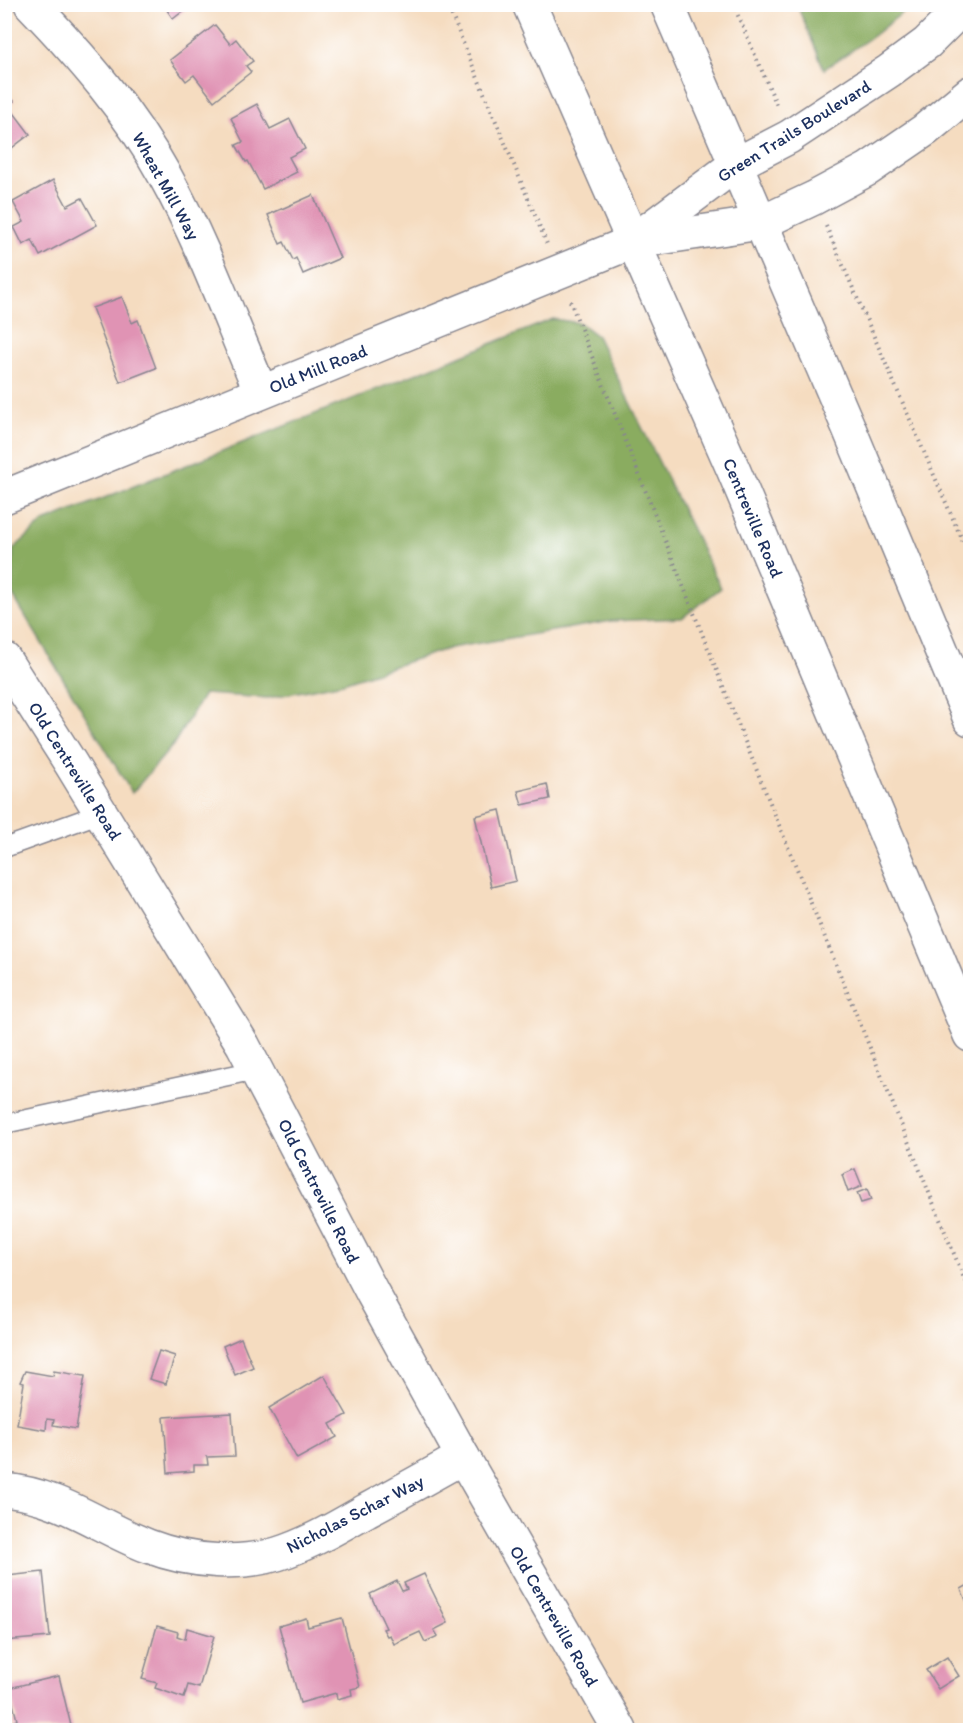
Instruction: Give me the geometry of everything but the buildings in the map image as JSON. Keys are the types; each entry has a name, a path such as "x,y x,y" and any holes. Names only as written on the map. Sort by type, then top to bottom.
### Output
{"main road":[{"name":"Wheat Mill Way","path":"31,4 76,50 132,124 164,175 191,227 261,392"},
{"name":"Centreville Road","path":"528,4 733,469 970,1035"},
{"path":"667,4 970,719"},
{"name":"Green Trails Boulevard","path":"632,242 735,165 820,119 889,71 927,43 966,4"},
{"path":"632,242 761,222 814,198 868,168 925,130 970,93"},
{"name":"Old Mill Road","path":"4,497 632,242"},
{"name":"Old Centreville Road","path":"4,659 101,813 256,1070 373,1294 463,1457 620,1731"},
{"name":"Nicholas Schar Way","path":"4,1490 42,1496 68,1506 120,1535 160,1551 197,1559 239,1560 286,1551 318,1537 463,1457"}],"lane":[{"path":"4,848 101,813"},
{"path":"4,1124 256,1070"}],"path":[{"path":"447,4 558,271 753,761 970,1293"},
{"path":"733,4 775,101"},
{"path":"828,231 970,558"}],"green space":[{"path":"797,5 912,5 873,36 824,69"},
{"path":"553,319 580,323 597,336 721,588 682,618 612,621 450,648 343,683 268,698 204,694 173,745 132,793 12,594 13,549 44,522"}]}
